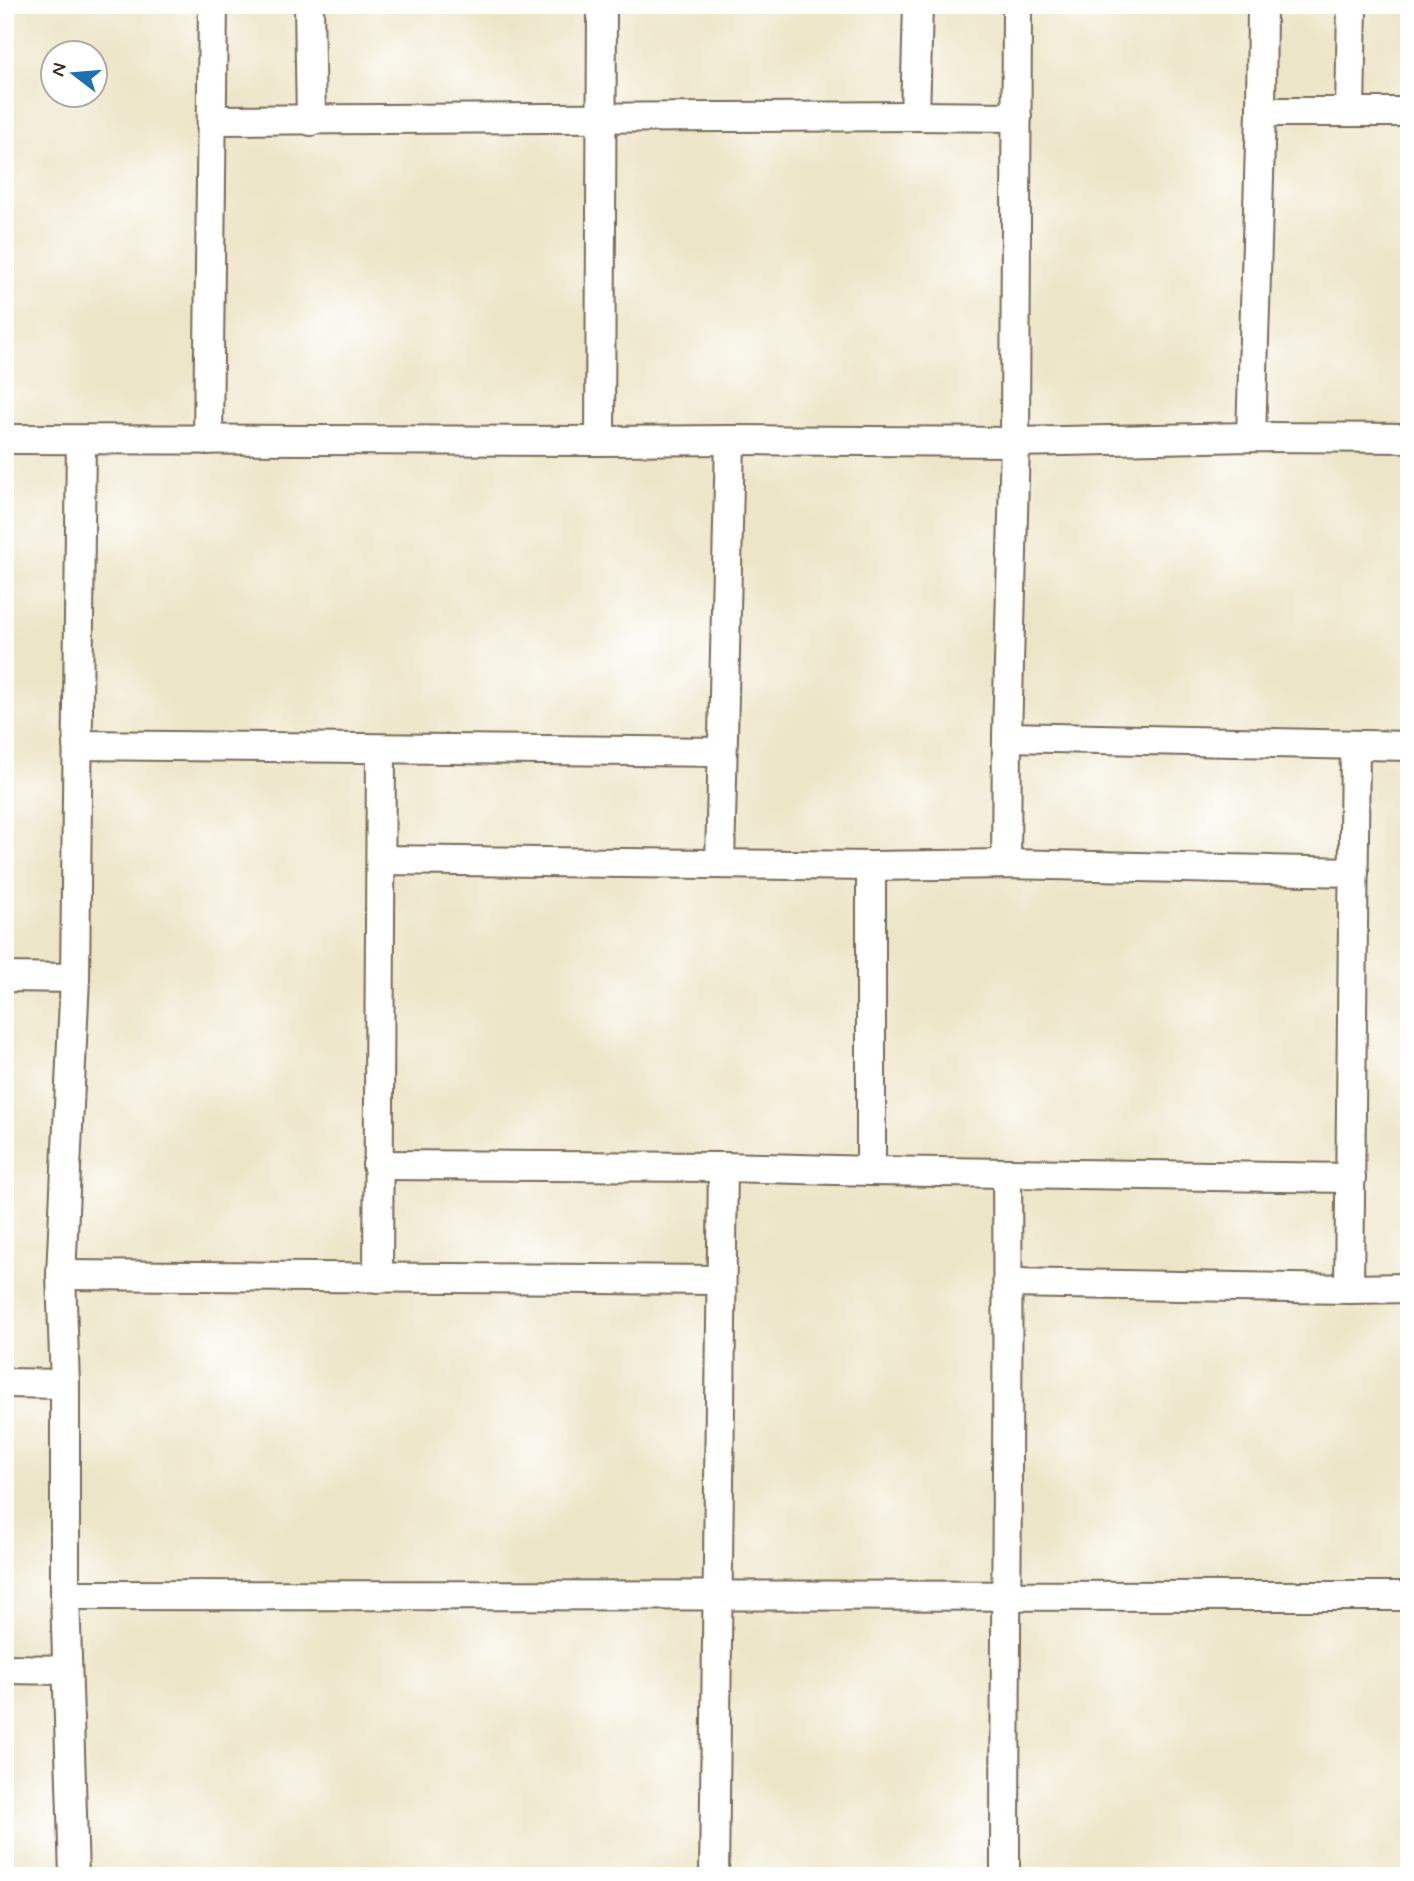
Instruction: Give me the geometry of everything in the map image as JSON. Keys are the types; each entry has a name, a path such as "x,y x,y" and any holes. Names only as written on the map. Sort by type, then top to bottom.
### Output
{"street":[{"path":"208,439 213,5"},
{"path":"309,5 311,121"},
{"path":"600,441 602,5"},
{"path":"915,117 918,5"},
{"path":"1006,864 1015,442 1017,5"},
{"path":"1251,437 1262,5"},
{"path":"1350,112 1352,5"},
{"path":"1261,112 1409,112"},
{"path":"212,120 1017,117"},
{"path":"5,439 1015,442 1251,437 1409,439"},
{"path":"74,1876 66,1670 65,1384 61,1275 75,978 81,440"},
{"path":"720,864 730,440"},
{"path":"1007,737 1409,746"},
{"path":"77,745 722,752"},
{"path":"1349,1289 1356,745"},
{"path":"378,1278 381,748"},
{"path":"381,860 871,866 1006,864 1354,872"},
{"path":"870,1171 871,866"},
{"path":"5,977 75,978"},
{"path":"377,1165 723,1167 1351,1178"},
{"path":"714,1876 723,1167"},
{"path":"1005,1876 1007,1173"},
{"path":"61,1275 721,1280"},
{"path":"1008,1283 1409,1288"},
{"path":"5,1383 65,1384"},
{"path":"65,1595 1409,1596"},
{"path":"5,1670 66,1670"}]}
